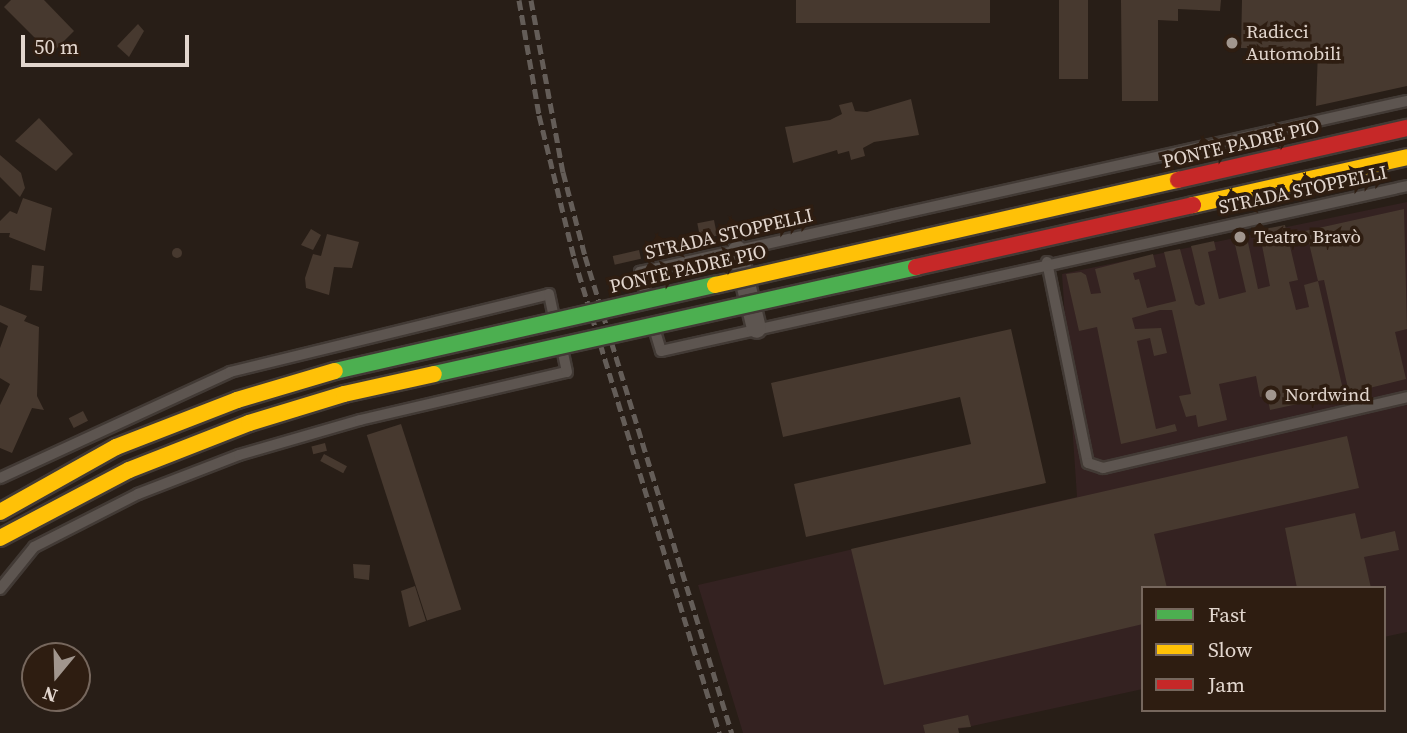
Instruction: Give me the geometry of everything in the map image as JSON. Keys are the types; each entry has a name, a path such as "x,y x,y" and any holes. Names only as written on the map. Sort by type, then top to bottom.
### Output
{"main road":[{"name":"PONTE PADRE PIO","path":"0,512 116,447 237,401 334,371 1407,128"},
{"path":"0,538 129,470 249,423 344,394 1407,157"}],"street":[{"path":"737,250 756,328"}],"lane":[{"name":"STRADA STOPPELLI","path":"1407,102 640,272 661,351 1047,262 1407,186"},
{"path":"1047,262 1088,463 1103,468 1407,397"},
{"path":"0,478 230,372 549,294 568,372 360,421 240,455 138,494 34,547 0,589"}],"shaded area":[{"path":"1407,202 1407,632 1386,637 1386,586 1141,586 1141,689 940,733 743,733 698,585 1077,497 1062,274"}],"building":[{"path":"11,0 44,0 74,31 51,54 4,7"},
{"path":"796,0 990,0 990,23 796,23"},
{"path":"1059,0 1088,0 1088,79 1059,79"},
{"path":"1121,0 1221,0 1220,11 1178,9 1178,21 1158,20 1158,101 1122,101"},
{"path":"1242,0 1407,0 1407,86 1316,106 1318,50 1241,48"},
{"path":"138,24 144,31 129,57 117,46"},
{"path":"911,99 919,135 874,142 863,148 865,156 851,160 849,151 838,154 837,150 793,163 785,127 830,120 842,114 839,105 852,102 855,111 867,112"},
{"path":"39,118 73,154 56,171 15,141"},
{"path":"0,155 21,173 25,188 20,197 0,177"},
{"path":"23,198 52,208 45,251 9,237 10,233 0,233 0,221 10,211 17,214"},
{"path":"1404,209 1407,329 1395,332 1406,379 1349,393 1324,280 1318,281 1344,394 1270,410 1267,395 1260,397 1256,376 1219,384 1227,420 1198,427 1196,415 1186,417 1179,396 1191,394 1172,310 1160,310 1132,318 1135,329 1161,328 1167,353 1154,356 1150,338 1137,341 1156,429 1175,424 1177,431 1121,444 1097,327 1079,331 1066,274 1081,272 1086,275 1091,294 1101,293 1095,269 1153,254 1156,267 1133,273 1135,280 1139,279 1147,308 1176,301 1164,252 1180,249 1195,304 1199,306 1205,304 1191,246 1214,241 1216,250 1208,252 1219,299 1246,292 1233,236 1246,233 1258,289 1270,286 1259,230 1285,225 1287,235","holes":["1308,239 1318,281 1304,285 1309,307 1296,310 1289,282 1298,280 1289,242"]},
{"path":"714,220 717,236 700,239 697,223"},
{"path":"311,229 321,235 313,250 301,245"},
{"path":"327,234 359,242 352,268 334,267 329,295 306,288 305,278 313,254 321,256"},
{"path":"177,248 181,249 181,257 177,258 173,257 172,253 173,249"},
{"path":"639,250 641,259 615,265 613,256"},
{"path":"32,265 44,266 42,291 30,290"},
{"path":"0,305 27,316 24,321 39,327 37,396 44,410 32,408 12,453 0,448 0,405 10,384 0,378 0,348 8,326 0,322"},
{"path":"1011,329 1046,483 806,537 794,484 971,444 960,397 783,437 771,383"},
{"path":"83,411 88,421 74,428 69,418"},
{"path":"401,424 461,609 427,621 367,435"},
{"path":"1347,436 1359,488 1154,534 1167,586 1141,586 1141,624 884,685 851,549"},
{"path":"325,443 327,451 313,454 311,446"},
{"path":"324,454 347,466 343,473 320,461"},
{"path":"1355,513 1361,539 1395,531 1399,550 1364,557 1371,586 1297,586 1285,528"},
{"path":"353,564 370,565 369,580 354,578"},
{"path":"415,586 426,621 409,627 401,591"},
{"path":"968,715 971,727 958,728 959,733 925,733 923,725"}],"railway":[{"path":"519,0 539,115 574,258 719,733"},
{"path":"531,0 563,172 585,256 732,733"}],"traffic: fast":[{"path":"434,374 916,267"},
{"path":"335,371 715,285"}],"traffic: slow":[{"path":"1193,205 1407,157"},
{"path":"715,285 1178,180"},
{"path":"0,512 116,447 237,400 335,371"},
{"path":"0,538 129,470 249,423 344,394 434,374"}],"traffic: jam":[{"path":"1178,180 1407,128"},
{"path":"916,267 1193,205"}],"place":[{"name":"Radicci Automobili","path":"1232,43"},
{"name":"Teatro Bravò","path":"1240,237"},
{"name":"Nordwind","path":"1271,395"}]}
